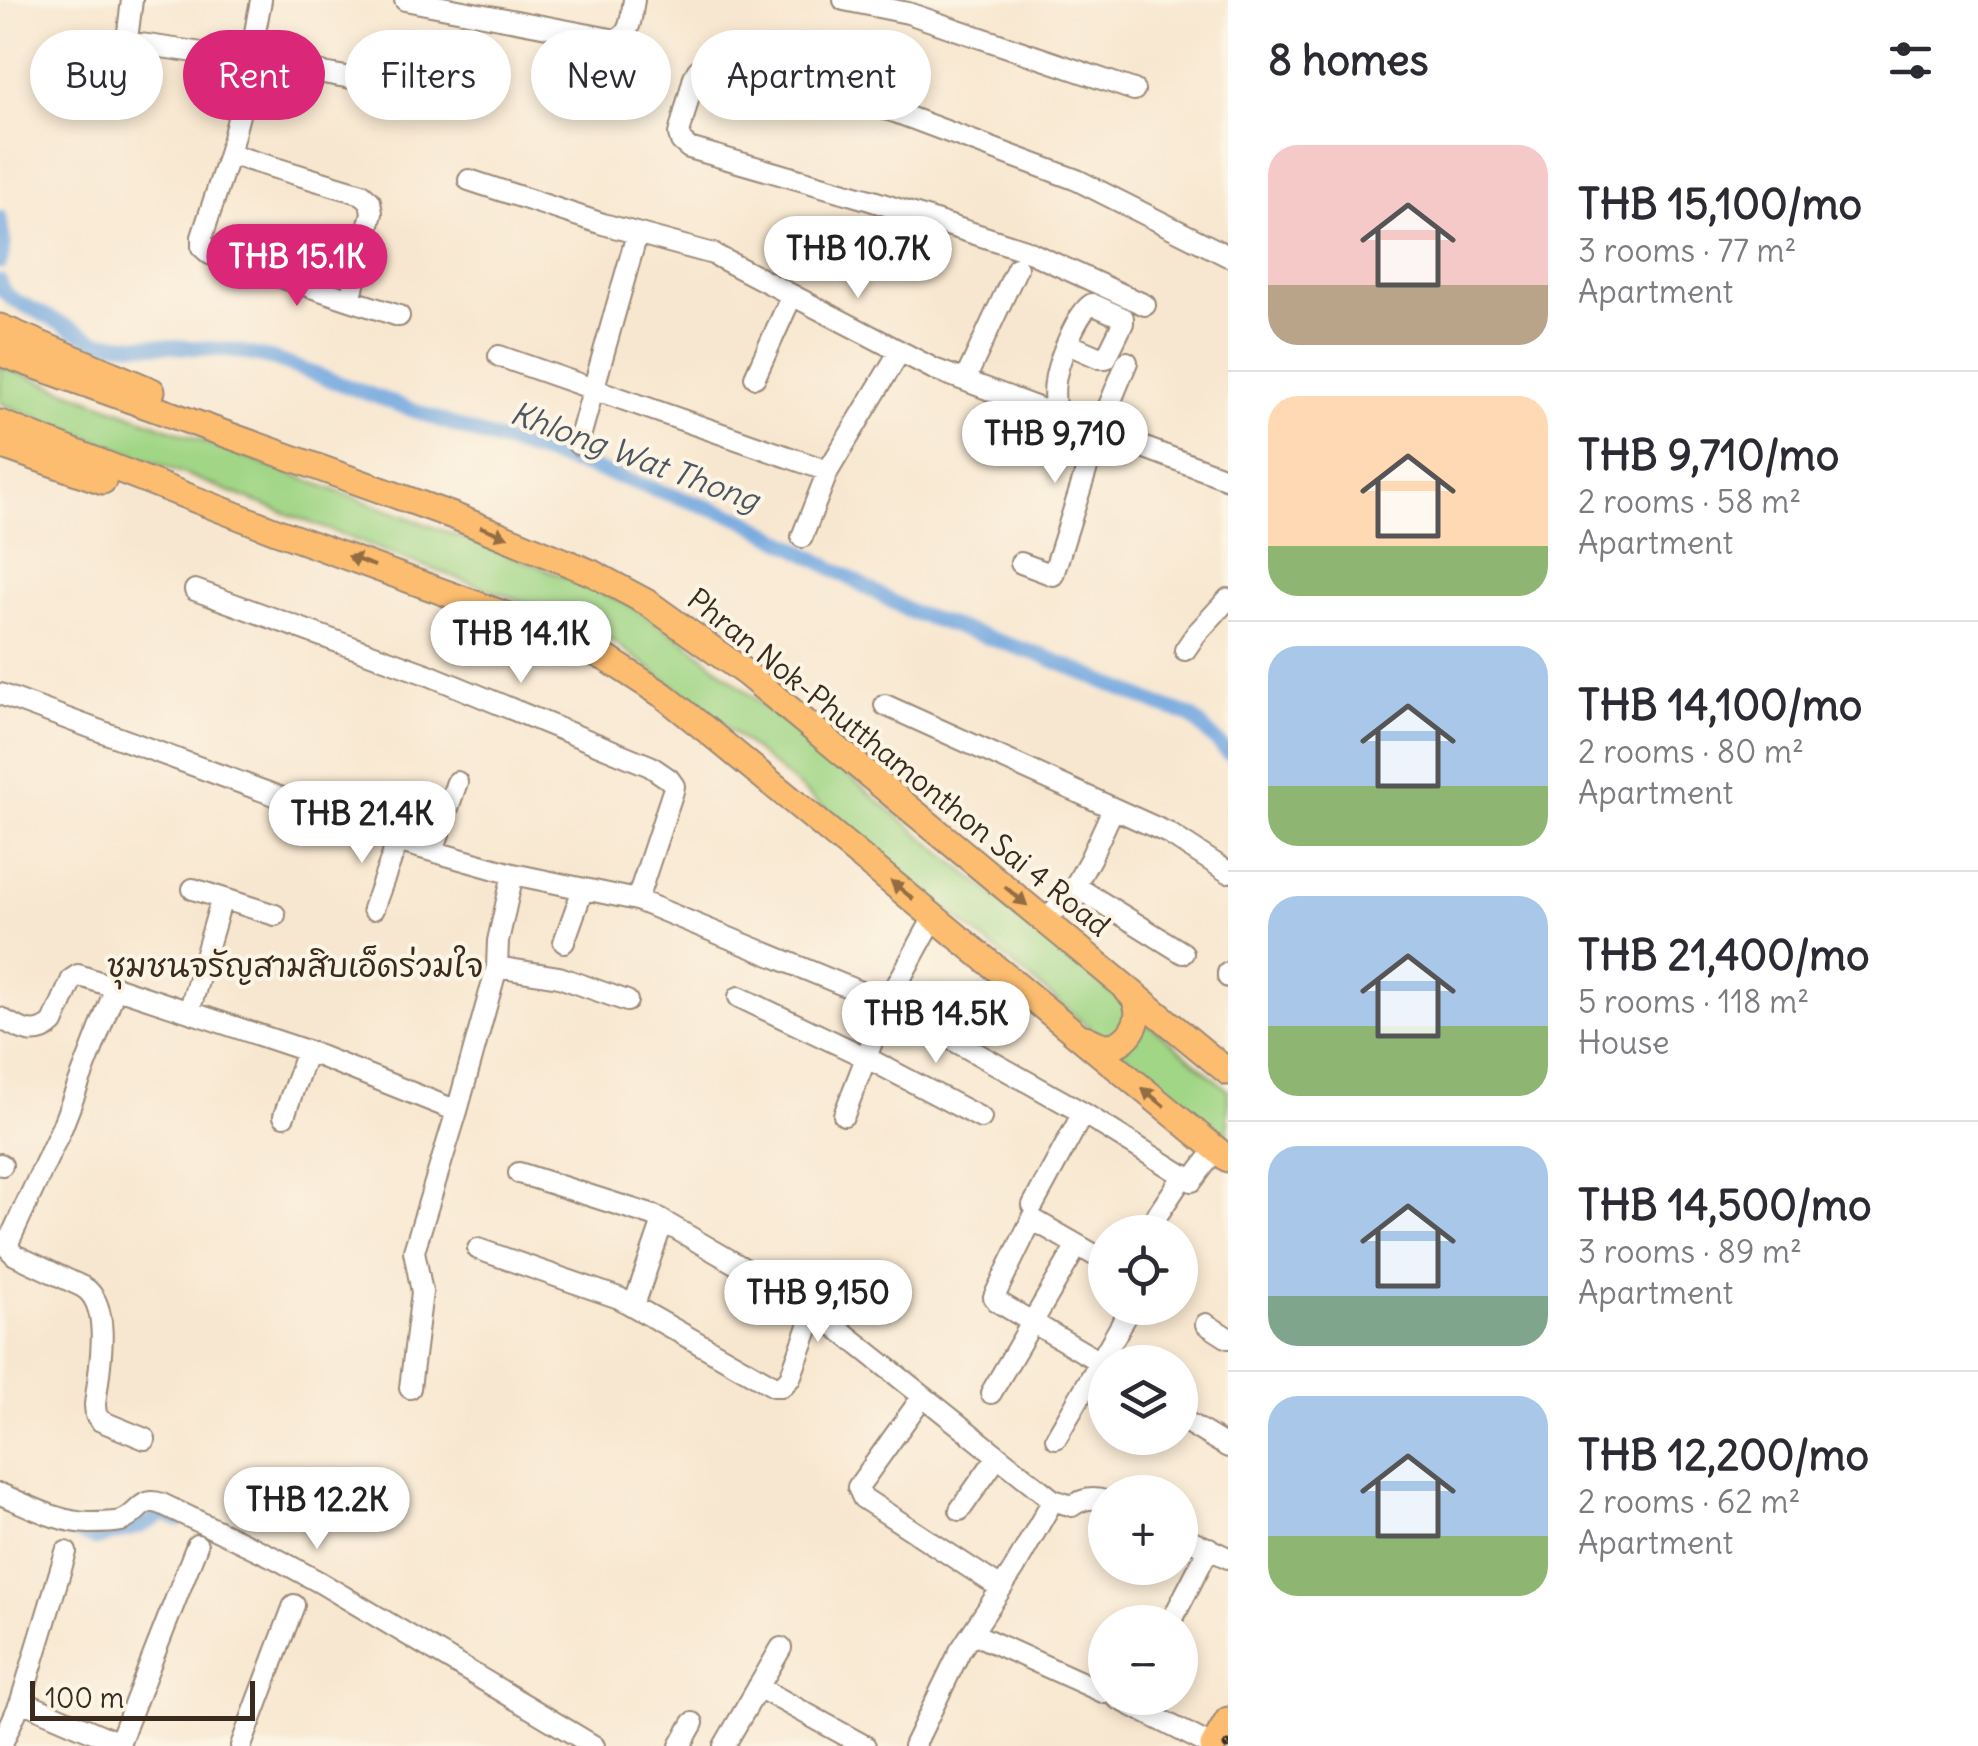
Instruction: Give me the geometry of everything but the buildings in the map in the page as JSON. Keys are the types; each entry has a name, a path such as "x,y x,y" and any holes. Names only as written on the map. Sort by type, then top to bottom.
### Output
{"main road":[{"path":"0,328 109,372 304,461"},
{"name":"Phran Nok-Phutthamonthon Sai 4 Road","path":"1,353 528,545 648,603 747,674 1228,1072"},
{"path":"0,424 558,634 609,660 663,695 1222,1154"},
{"path":"0,445 144,494 276,531"},
{"path":"1078,1035 1102,1046 1113,1046 1126,1038 1134,1029 1137,1004 1124,986"},
{"path":"1212,1746 1228,1720"}],"street":[{"path":"128,30 132,0"},
{"path":"255,30 260,0"},
{"path":"406,0 616,40 628,30 634,0"},
{"path":"844,0 909,6 1134,90"},
{"path":"1145,305 1025,250 689,148 680,142 679,134 694,77 705,67 895,112 1077,180 1228,256"},
{"path":"237,120 202,248 210,254 400,316"},
{"path":"229,154 362,194 370,202 372,213 350,300"},
{"path":"469,180 602,224 713,254 934,369 1228,479"},
{"path":"578,444 637,234"},
{"path":"965,380 1017,268"},
{"path":"755,377 792,295"},
{"path":"1055,414 1055,376 1068,344"},
{"path":"802,537 828,471 900,351"},
{"path":"499,356 828,471"},
{"path":"1021,563 1053,575 1099,430 1127,362"},
{"path":"195,590 429,675 663,774 674,786 673,791 637,900"},
{"path":"1185,650 1228,600"},
{"path":"0,694 433,852 513,874 637,900 887,1003 1083,1112 1192,1180 1222,1154"},
{"path":"885,704 1168,833 1228,872"},
{"path":"433,852 457,782"},
{"path":"1046,921 1075,886 1113,810"},
{"path":"373,909 398,840"},
{"path":"410,1388 422,1292 414,1251 497,967 498,941 513,874"},
{"path":"1075,886 1183,953"},
{"path":"564,942 583,888"},
{"path":"193,890 275,914"},
{"path":"189,1012 222,898"},
{"path":"844,1115 887,1003 934,917"},
{"path":"497,967 559,977 627,1000"},
{"path":"0,1018 27,1032 48,1028 72,979 78,975 307,1051 457,1112"},
{"path":"116,987 62,1126 9,1241 9,1250 90,1291 96,1299 103,1336 96,1415 101,1421 145,1439"},
{"path":"739,997 981,1118"},
{"path":"284,1116 307,1051"},
{"path":"1033,1206 1083,1112"},
{"path":"519,1173 663,1221 815,1310 1053,1500 1072,1506 1088,1500"},
{"path":"1157,1215 1184,1175"},
{"path":"1088,1252 1032,1219 994,1296 1088,1355"},
{"path":"634,1305 663,1221"},
{"path":"991,1393 1077,1246"},
{"path":"478,1249 634,1305 774,1386 782,1386 790,1378 815,1310"},
{"path":"1206,1324 1228,1338"},
{"path":"1056,1438 1088,1386"},
{"path":"922,1396 858,1486 859,1492 1002,1588"},
{"path":"1198,1429 1228,1447"},
{"path":"960,1510 998,1456"},
{"path":"0,1494 63,1519 87,1523 120,1521 144,1503 162,1504 321,1583 594,1746"},
{"path":"914,1746 960,1651 1053,1500"},
{"path":"21,1701 118,1745 198,1545"},
{"path":"1,1746 21,1701 66,1552"},
{"path":"1183,1605 1219,1553"},
{"path":"241,1746 294,1605"},
{"path":"972,1633 1088,1684"},
{"path":"724,1746 781,1648"},
{"path":"758,1687 866,1746"},
{"path":"1156,1715 1212,1746"},
{"path":"680,1746 693,1723"}],"green space":[{"path":"0,366 533,564 628,604 685,641 1124,1003 1129,1009 1126,1025 1108,1036 1097,1034 711,714 608,637 0,403"},
{"path":"1146,1021 1228,1090 1228,1142 1119,1051"}],"waterway":[{"name":"Khlong Wat Thong","path":"0,218 4,245 0,262"},
{"name":"Khlong Wat Thong","path":"0,281 3,291 14,300 98,342 231,350 273,359 484,436 743,519 911,612 1046,657 1191,716 1228,753"},
{"path":"60,1526 95,1539 142,1526 164,1514 179,1520"}],"district":[{"name":"ชุมชนจรัญสามสิบเอ็ดร่วมใจ","path":"295,965"}]}
